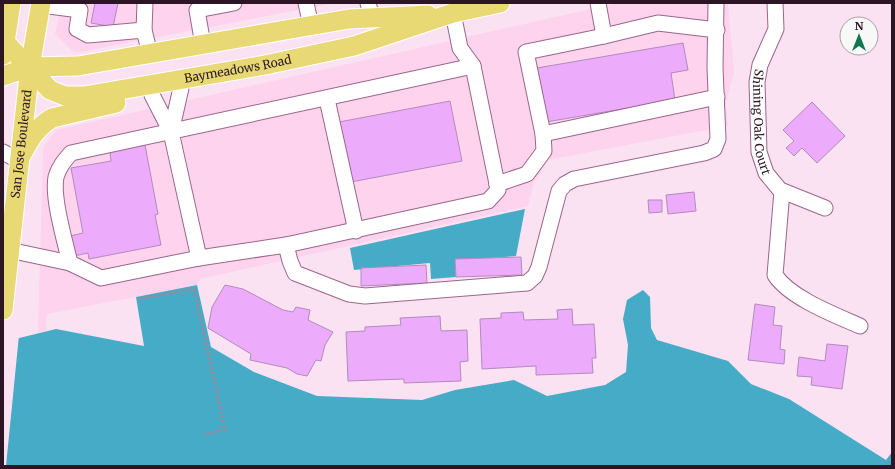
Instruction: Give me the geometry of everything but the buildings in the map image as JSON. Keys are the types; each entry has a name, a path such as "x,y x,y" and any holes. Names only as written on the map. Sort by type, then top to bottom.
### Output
{"main road":[{"path":"4,46 11,3"},
{"name":"Baymeadows Road","path":"4,46 30,66 43,85 50,90 65,96 84,96 265,65 354,46 453,13 481,5 500,3"},
{"name":"San Jose Boulevard","path":"3,310 9,250 11,156 30,66 41,4"},
{"name":"Baymeadows Road","path":"3,76 30,66 78,66 311,26 349,19 370,10 453,13"},
{"path":"11,156 44,122 52,118 181,88 265,65"}],"street":[{"path":"145,3 144,30 150,54"},
{"path":"203,45 197,10 234,3"},
{"path":"306,3 311,26"},
{"path":"598,3 604,36"},
{"path":"286,245 295,273 349,294 365,296 527,284 535,276 539,267 559,191 565,184 574,179 704,153 714,149 718,139 715,68 717,30 716,3"},
{"name":"Shining Oak Court","path":"775,3 776,29 760,65 757,82 759,152 766,173 782,192 825,208"},
{"path":"41,4 81,7 77,29 88,35 144,30"},
{"path":"9,250 70,263 101,278 199,258 286,245 356,231 488,201 498,190 497,184 473,66 460,48 453,13"},
{"path":"497,184 527,174 544,151 543,134 526,52 658,24 717,30"},
{"path":"70,263 56,197 56,178 61,164 70,153 327,99 473,66"},
{"path":"171,132 181,88"},
{"path":"152,95 171,132 199,258"},
{"path":"543,134 717,97"},
{"path":"327,99 356,231"},
{"path":"782,192 775,275 782,285 820,308 860,326"}],"path":[{"path":"140,299 194,289 225,430 204,434"}],"shaded area":[{"path":"62,3 335,3 75,53 55,34"},
{"path":"617,3 728,3 734,72 726,104 728,126 548,160 533,185 528,206 200,279 197,285 47,314 46,331 38,332 43,148 56,130"}],"water":[{"path":"525,209 516,256 455,261 456,277 431,279 430,263 354,270 350,248"},
{"path":"197,285 211,347 254,372 317,396 422,400 455,390 514,380 547,396 605,385 626,372 628,345 623,319 627,300 643,290 650,297 651,328 657,340 728,361 751,384 789,399 886,460 892,452 892,466 3,466 3,342 56,329 144,346 136,297"}],"pier":[{"path":"19,335 6,466 3,466 3,340"}]}
